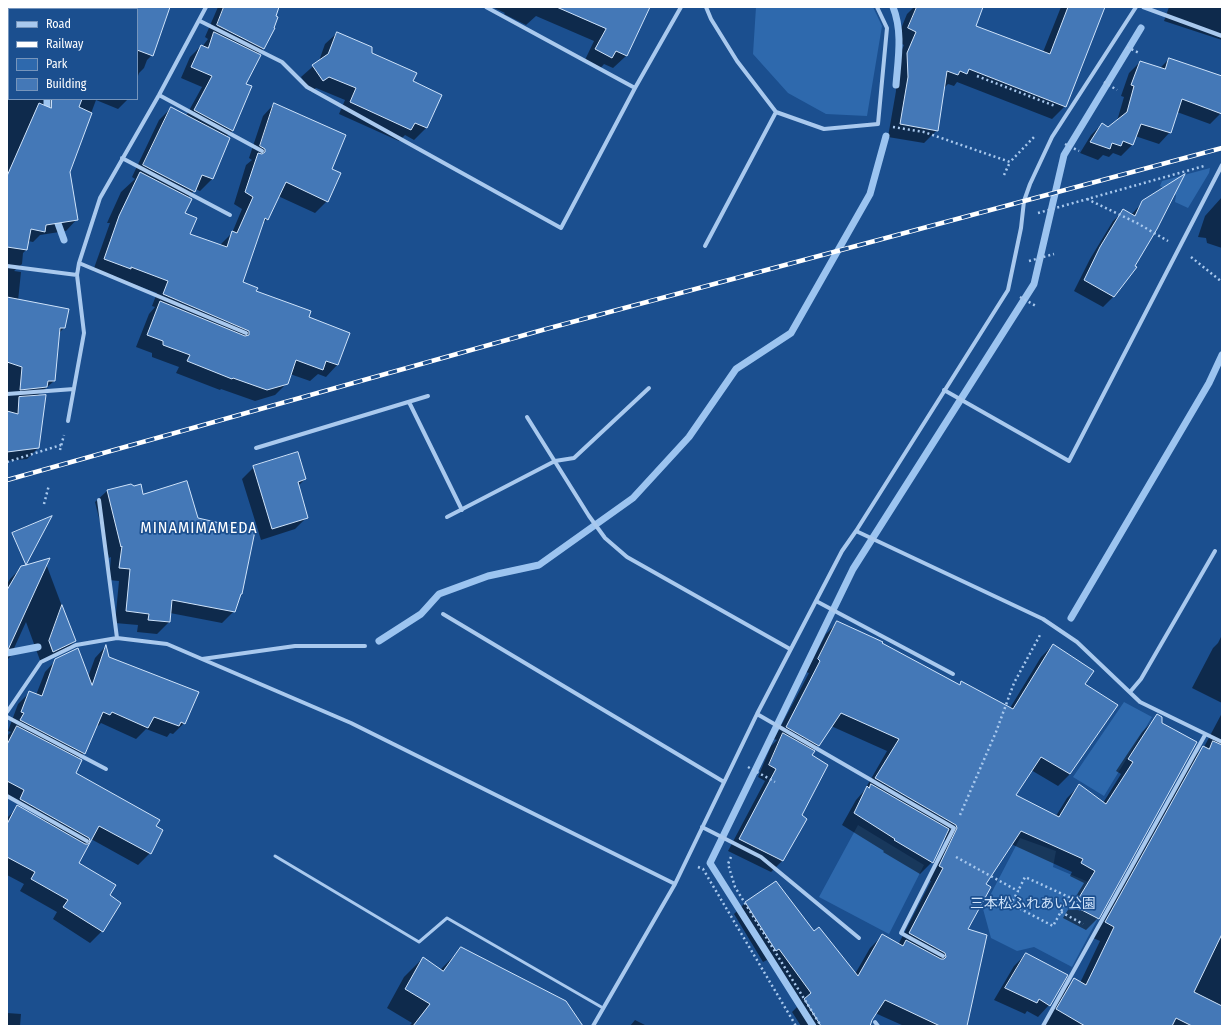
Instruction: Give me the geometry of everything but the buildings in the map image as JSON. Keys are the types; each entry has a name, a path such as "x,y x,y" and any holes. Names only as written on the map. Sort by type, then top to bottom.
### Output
{"street":[{"path":"68,421 84,333 77,275 79,263 100,198 159,95 200,21 206,7"},
{"path":"486,7 635,88"},
{"path":"200,21 282,62 307,87 561,228 635,88 681,7"},
{"path":"706,7 711,19 737,61 776,112 824,129 878,124 887,28 876,7"},
{"path":"593,1026 674,884 757,714 842,551 1008,290 1021,228 1024,201 1030,184 1052,137 1136,7"},
{"path":"1143,7 1222,36"},
{"path":"159,95 262,151"},
{"path":"705,246 776,112"},
{"path":"122,158 230,215"},
{"path":"944,390 1070,461 1222,165"},
{"path":"79,263 246,333"},
{"path":"7,266 77,275"},
{"path":"447,517 556,461 574,458 649,388"},
{"path":"7,394 74,389"},
{"path":"256,448 428,396"},
{"path":"409,402 462,510"},
{"path":"527,417 556,461 589,516 605,538 627,557 790,649"},
{"path":"99,500 117,638"},
{"path":"856,531 1047,622 1077,642 1140,702 1222,742"},
{"path":"1130,692 1141,679 1215,551"},
{"path":"816,601 953,674"},
{"path":"443,614 724,782"},
{"path":"7,712 41,662 76,645 117,638 167,644 351,723 674,884"},
{"path":"202,659 295,646 365,646"},
{"path":"757,714 954,828 901,933 943,956"},
{"path":"7,717 106,769"},
{"path":"1043,1026 1206,735"},
{"path":"7,796 87,841"},
{"path":"702,827 761,857 859,938"},
{"path":"875,1022 878,1026"}],"lane":[{"path":"275,856 420,942 447,918 603,1008"}],"path":[{"path":"977,76 1069,112"},
{"path":"878,124 924,132 1010,162"},
{"path":"1004,175 1010,162 1036,136"},
{"path":"1034,214 1207,165"},
{"path":"1087,199 1137,223 1179,248 1222,282"},
{"path":"1023,263 1054,254"},
{"path":"1017,295 1036,306"},
{"path":"7,462 61,445"},
{"path":"44,504 49,485"},
{"path":"954,828 996,732 1014,683 1047,622"},
{"path":"746,766 776,782"},
{"path":"737,845 728,864 735,887 822,1026"},
{"path":"943,850 1018,891"},
{"path":"685,861 702,869 796,1026"},
{"path":"1025,877 1069,897 1053,926 1011,904 1018,891 1025,877"},
{"path":"1061,912 1095,931"}],"green space":[{"path":"756,7 873,7 882,26 867,116 826,114 788,93 753,54"},
{"path":"1210,168 1209,173 1188,208 1175,202 1176,195 1160,186 1162,181"},
{"path":"1124,702 1152,717 1104,796 1073,777"},
{"path":"858,825 924,865 889,934 819,897"},
{"name":"三本松ふれあい公園","path":"1020,838 1056,851 1053,867 1112,892 1072,967 1034,947 1017,951 991,938 983,909"}],"waterway":[{"path":"893,7 899,36 896,85"},
{"path":"813,1026 710,863 853,569 1034,284 1064,155 1141,28"},
{"path":"47,100 47,115"},
{"path":"379,641 421,614 439,594 488,576 539,565 633,498 689,437 736,369 791,333 870,194 886,136"},
{"path":"55,215 64,240"},
{"path":"1071,618 1209,383 1222,355"},
{"path":"7,653 38,647"}],"railway":[{"path":"7,480 546,329 1222,148"}],"district":[{"name":"MINAMIMAMEDA","path":"199,529"}]}
